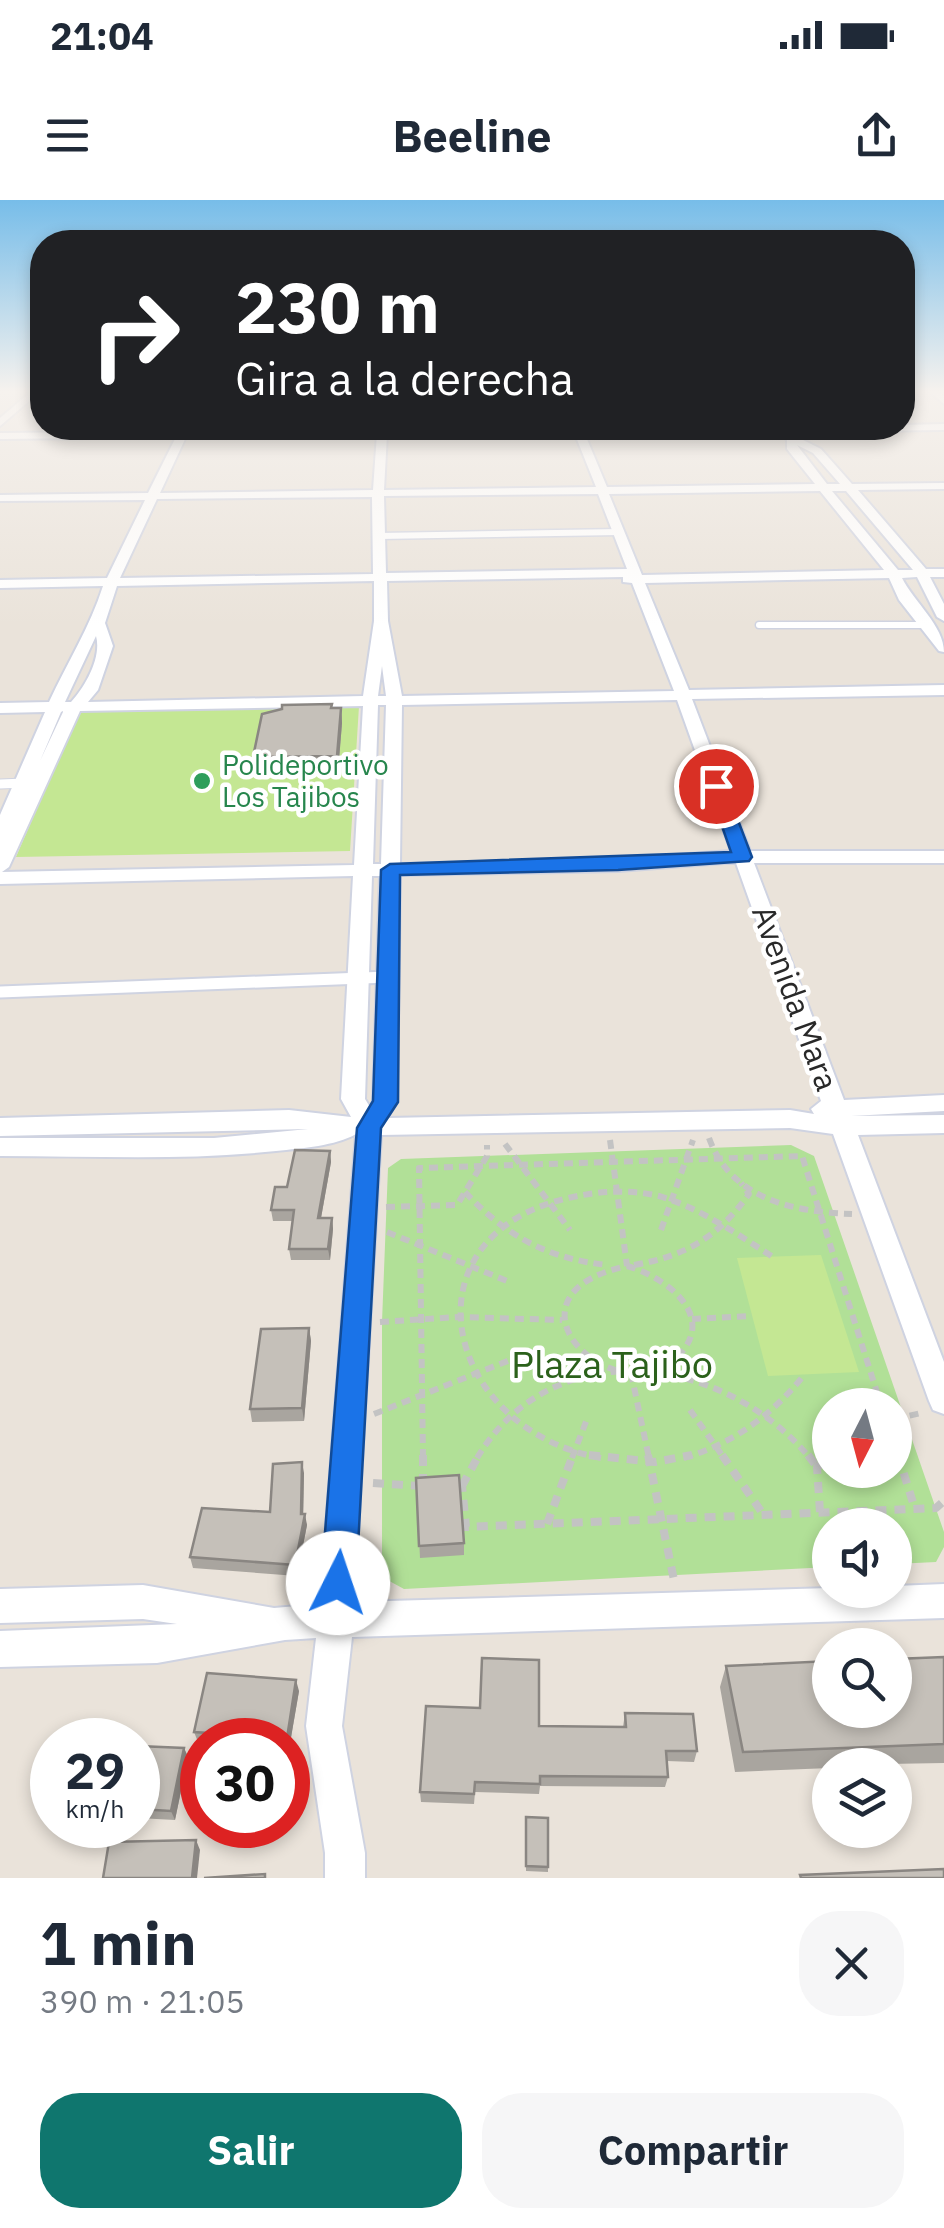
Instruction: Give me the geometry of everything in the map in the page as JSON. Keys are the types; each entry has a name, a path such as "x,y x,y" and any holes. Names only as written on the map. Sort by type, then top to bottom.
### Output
{"street":[{"path":"166,468 110,585 98,623 83,644 57,702 0,866 364,863"},
{"path":"162,478 176,468"},
{"path":"345,1878 345,1853 324,1726 336,1620 369,1128 386,1102 394,696 381,621 379,580 385,468"},
{"name":"Avenida Mara","path":"595,468 944,1401"},
{"path":"806,468 894,574 906,600 944,648"},
{"path":"832,468 916,561 944,617"},
{"path":"0,500 944,488"},
{"path":"0,587 515,576 944,573"},
{"path":"369,1128 353,1099 370,696 381,621"},
{"path":"0,836 81,702 106,646 98,623"},
{"path":"0,698 81,702 944,687"},
{"path":"0,708 57,702"},
{"path":"0,878 391,862 618,865 740,852 944,844"},
{"path":"740,852 944,857"},
{"path":"0,1127 289,1120 369,1128 790,1119 944,1103"},
{"path":"838,1116 944,1124"},
{"path":"0,1147 139,1149 294,1142 369,1128"},
{"path":"0,1649 156,1645 285,1623 336,1620 943,1600"},
{"path":"0,1606 144,1602 285,1623"}],"lane":[{"path":"379,536 620,532"},
{"path":"759,626 926,625"},
{"path":"0,784 31,783"},
{"path":"0,992 388,977"}],"path":[{"path":"705,1121 712,1148 748,1192 820,1210 875,1214"},
{"path":"660,1230 685,1158 705,1121"},
{"path":"608,1122 626,1266"},
{"path":"488,1125 570,1230"},
{"path":"363,1210 457,1205 487,1156 488,1125"},
{"path":"346,1470 381,1486 424,1486 419,1168 802,1156 877,1388"},
{"path":"741,1183 749,1194 726,1228 686,1252 587,1274 572,1286 563,1302 562,1320 567,1336 593,1362 631,1373 692,1378 750,1403 812,1460"},
{"path":"773,1257 712,1217 670,1200 616,1191 564,1196 522,1213 488,1240 471,1266 458,1317 468,1361 495,1403 538,1437 592,1459 648,1464 717,1448 788,1398 805,1374"},
{"path":"465,1192 501,1229 533,1249 648,1270 667,1280 682,1294 692,1319 686,1346 673,1361 654,1370 576,1377 527,1400 487,1437 462,1486 466,1527 812,1512"},
{"path":"363,1210 386,1232 507,1281"},
{"path":"692,1319 752,1316"},
{"path":"356,1322 458,1317 562,1320"},
{"path":"349,1420 382,1413 510,1360"},
{"path":"631,1373 658,1519 681,1609"},
{"path":"690,1410 764,1514"},
{"path":"547,1524 587,1419"},
{"path":"443,1486 462,1486"},
{"path":"908,1488 915,1508"},
{"path":"912,1508 936,1508 944,1501"}],"green space":[{"name":"Polideportivo Los Tajibos","path":"359,706 350,851 16,857 79,711"},
{"name":"Plaza Tajibo","path":"791,1145 814,1156 894,1388 812,1388 812,1488 912,1488 912,1439 944,1532 944,1547 936,1562 912,1563 912,1508 812,1508 812,1568 404,1589 382,1577 382,1322 388,1168 401,1159"},
{"path":"821,1255 859,1372 768,1376 737,1258"}],"building":[{"path":"332,704 331,708 341,708 337,756 253,757 262,714 282,709 282,705"},
{"path":"295,1150 330,1151 318,1218 332,1218 328,1249 289,1249 294,1210 271,1210 275,1187 287,1187"},
{"path":"309,1328 302,1408 250,1409 261,1329"},
{"path":"302,1462 301,1514 305,1514 295,1565 190,1557 202,1508 270,1512 273,1464"},
{"path":"459,1475 464,1543 419,1546 416,1478"},
{"path":"944,1657 944,1744 743,1752 726,1666 812,1662 812,1728 912,1728 912,1658"},
{"path":"482,1658 539,1660 539,1726 626,1727 625,1713 693,1714 697,1751 666,1751 668,1777 540,1776 540,1784 475,1782 474,1794 420,1792 426,1706 480,1708"},
{"path":"207,1673 296,1680 290,1718 197,1718"},
{"path":"160,1747 180,1748 171,1811 160,1810"},
{"path":"526,1817 548,1818 548,1867 526,1866"},
{"path":"180,1840 180,1848 195,1848 192,1878 103,1878 108,1848 160,1848 160,1841"},
{"path":"944,1869 944,1878 800,1875"},
{"path":"265,1874 265,1878 204,1878"}],"place":[{"name":"Polideportivo Los Tajibos","path":"202,781"}],"route":[{"path":"338,1583 369,1128 386,1102 390,870 618,865 742,857 716,786"}]}
